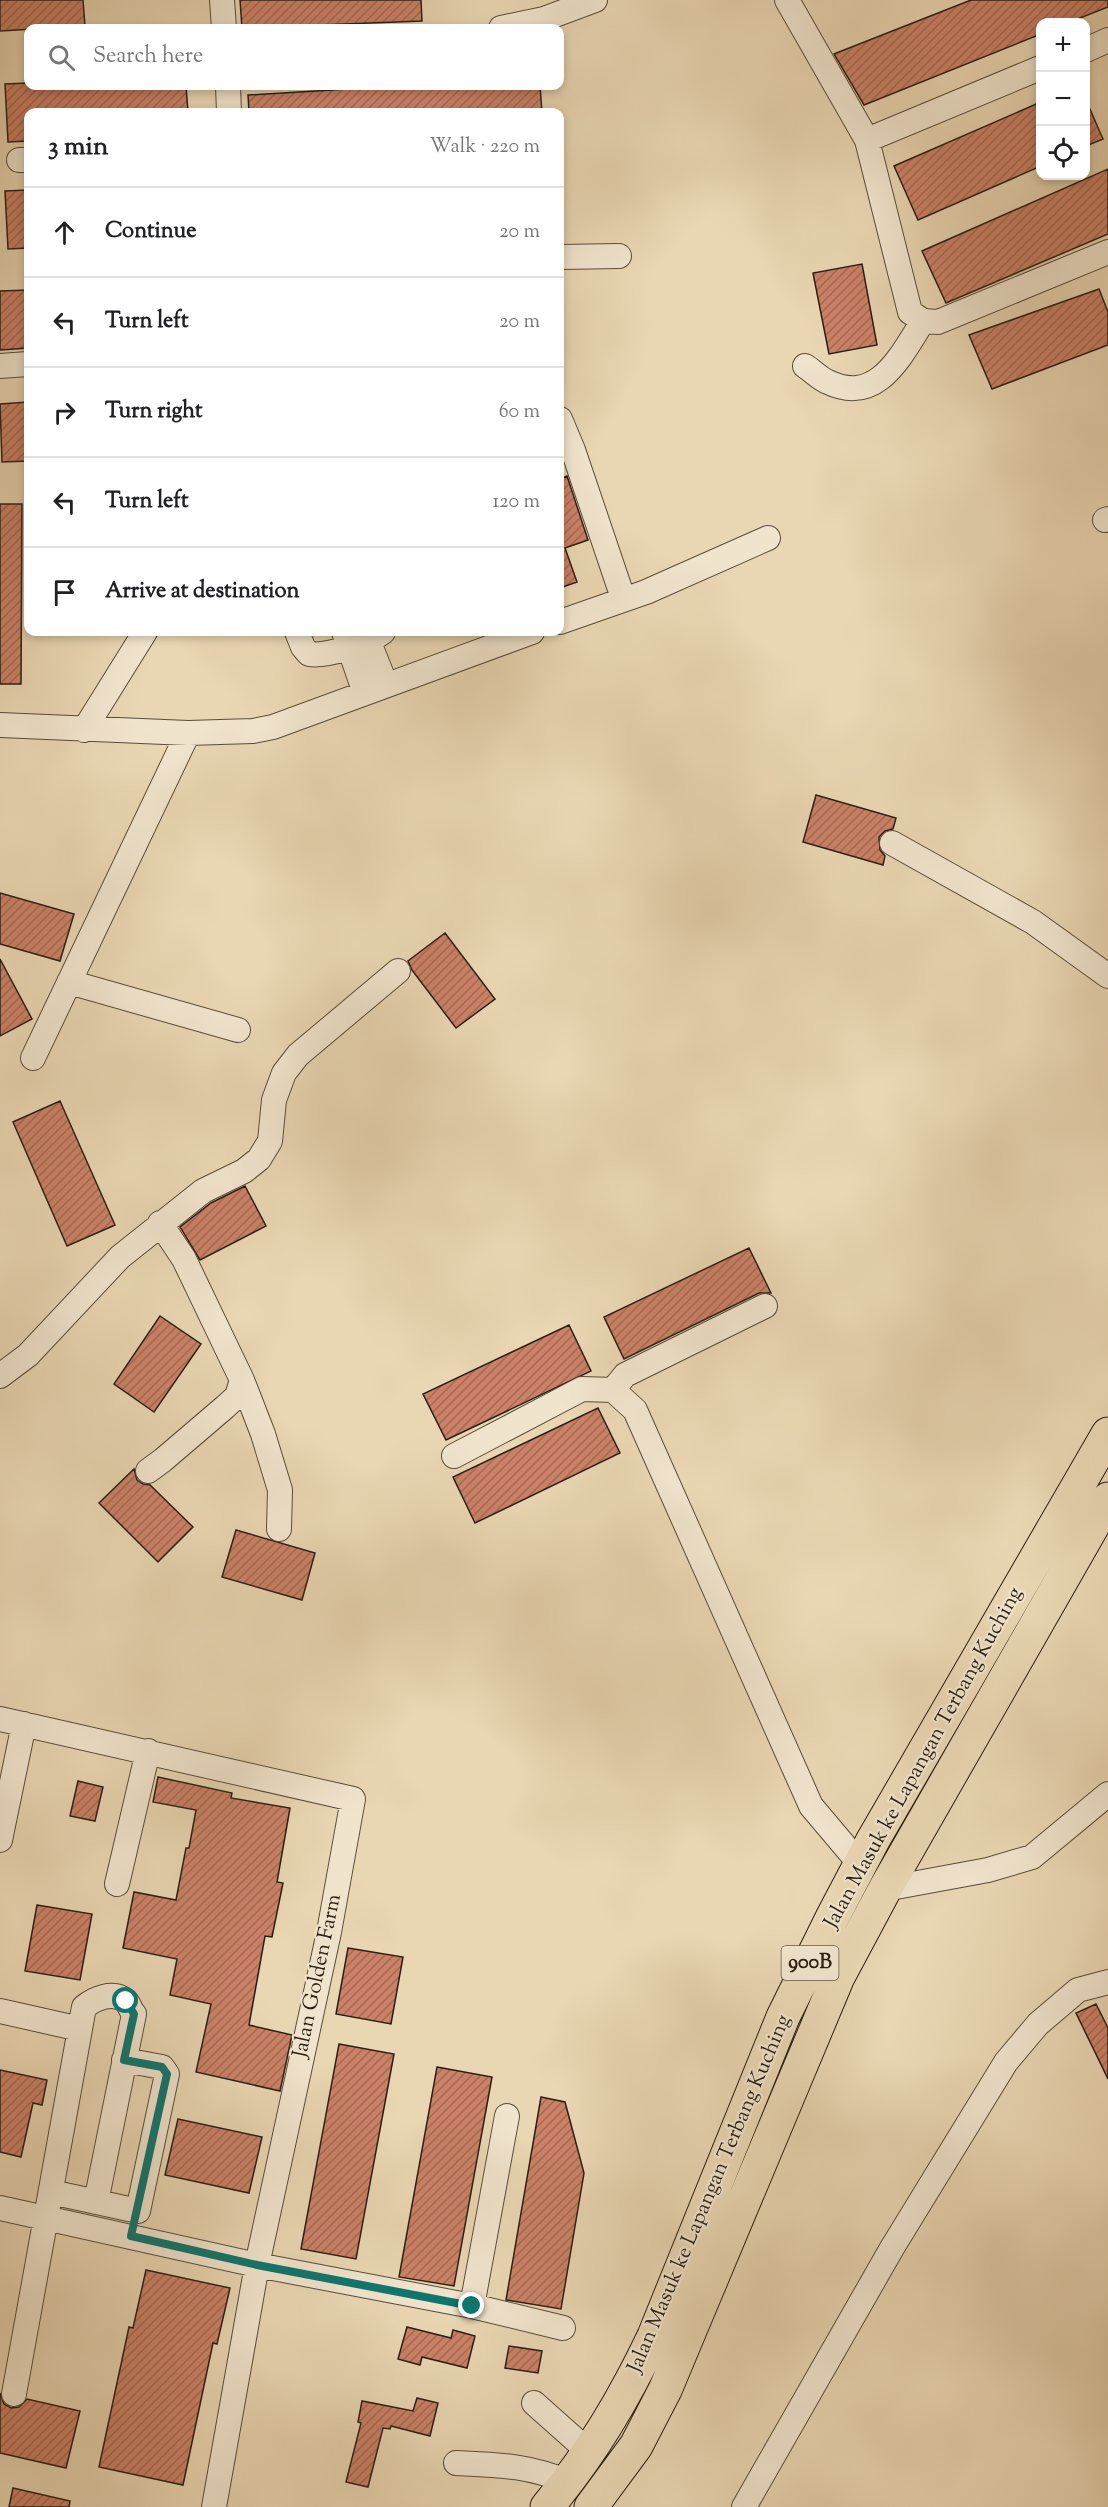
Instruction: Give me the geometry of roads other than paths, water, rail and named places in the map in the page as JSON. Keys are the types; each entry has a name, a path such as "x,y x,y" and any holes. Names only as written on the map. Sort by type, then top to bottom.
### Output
{"highway":[{"name":"Jalan Masuk ke Lapangan Terbang Kuching","path":"547,2507 590,2452 619,2406 654,2336 783,2017 860,1864 1108,1434"},
{"name":"Jalan Masuk ke Lapangan Terbang Kuching","path":"591,2507 636,2446 665,2390 838,1977 885,1888 1108,1499"}],"street":[{"path":"222,0 224,24"},
{"path":"511,24 544,10 595,0"},
{"path":"787,0 867,140 917,317 885,377 869,386 848,388 828,382 805,366"},
{"path":"1090,48 1108,40"},
{"path":"867,140 1036,70"},
{"path":"228,90 229,108"},
{"path":"917,317 938,322 1108,252"},
{"path":"564,257 619,256"},
{"path":"0,366 24,364"},
{"path":"564,429 623,598"},
{"path":"564,620 623,598 646,592 768,538"},
{"path":"84,730 143,636"},
{"path":"299,636 309,654 319,656 361,637 376,689"},
{"path":"0,726 188,733 253,731 273,728 521,636"},
{"path":"33,1058 188,733"},
{"path":"892,843 1033,922 1108,976"},
{"path":"0,1376 28,1355 120,1257 160,1223 203,1191 244,1171 259,1159 270,1141 274,1100 284,1073 298,1055 398,971"},
{"path":"69,982 238,1030"},
{"path":"160,1223 184,1259 242,1380 263,1434 280,1490 279,1528"},
{"path":"613,1390 625,1375 765,1306"},
{"path":"148,1471 231,1402 237,1396 242,1380"},
{"path":"454,1456 582,1389 613,1390 634,1410 811,1806 860,1864"},
{"name":"Jalan Golden Farm","path":"0,1719 353,1799 329,1932 257,2265 214,2507"},
{"path":"0,1840 24,1724"},
{"path":"117,1884 148,1751"},
{"path":"885,1888 988,1870 1032,1857 1108,1794"},
{"path":"744,2507 886,2258 1006,2062 1038,2024 1078,1990 1108,1982"},
{"path":"14,2394 84,2007 96,1998 114,1996 126,2001 134,2014 96,2202"},
{"path":"0,2011 81,2029"},
{"path":"124,2060 162,2067 167,2074 131,2236"},
{"path":"472,2306 507,2116"},
{"path":"51,2192 138,2211"},
{"path":"0,2208 257,2265 472,2306 563,2328"},
{"path":"534,2403 590,2452"},
{"path":"456,2463 543,2471 568,2482"}]}
